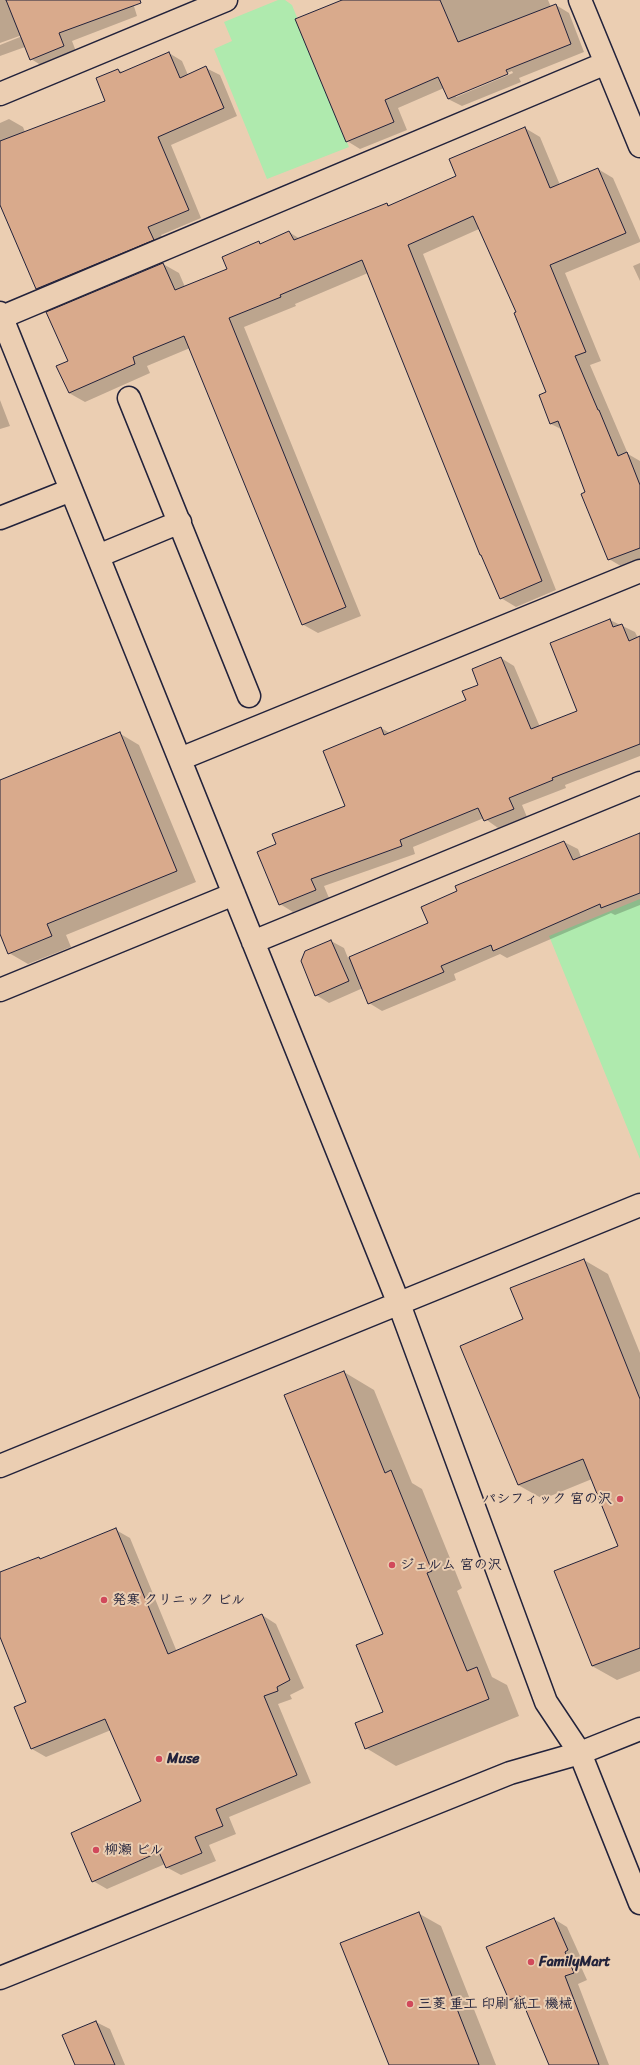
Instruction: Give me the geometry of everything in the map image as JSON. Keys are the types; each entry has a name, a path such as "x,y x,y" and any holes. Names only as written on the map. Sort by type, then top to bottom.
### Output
{"street":[{"path":"0,94 226,0"},
{"path":"580,0 640,146"},
{"path":"606,63 1,315 399,1304 546,1702 580,1753 640,1903"},
{"path":"129,398 249,696"},
{"path":"0,518 71,490"},
{"path":"98,556 180,522"},
{"path":"180,759 640,571"},
{"path":"253,942 640,783"},
{"path":"0,990 234,894"},
{"path":"0,1466 640,1205"},
{"path":"0,1978 510,1773 580,1753 640,1729"}],"green space":[{"path":"278,0 285,0 292,5 349,147 267,179 214,49 232,41 224,22"},
{"path":"640,899 640,1159 549,936"}],"building":[{"path":"6,0 140,0 141,3 59,33 64,46 30,60"},
{"path":"342,0 440,0 458,42 556,4 571,44 506,70 508,74 448,99 438,77 385,100 394,122 346,142 295,19"},
{"path":"169,52 180,78 206,66 224,108 158,137 189,210 148,227 154,240 36,289 0,205 0,141 105,101 96,78 118,69 120,73"},
{"path":"525,127 550,188 598,168 626,233 550,265 586,352 575,356 618,456 627,452 640,485 640,548 608,560 581,494 585,492 558,421 550,424 539,395 546,392 514,313 516,312 473,216 408,245 542,581 500,599 480,555 362,260 280,295 281,297 229,318 346,607 302,625 184,336 133,357 135,364 69,393 56,366 68,361 46,312 163,263 175,290 227,269 222,257 259,241 260,244 289,231 294,240 387,203 388,206 456,176 449,159"},
{"path":"610,619 613,627 622,624 629,641 640,636 640,744 552,778 553,780 509,798 514,809 484,821 478,808 400,840 402,846 311,879 316,890 279,905 257,852 276,844 272,834 345,806 323,751 381,727 384,735 466,700 462,691 478,685 472,669 501,657 531,729 577,711 550,643"},
{"path":"120,732 177,871 47,924 52,936 8,954 0,934 0,780"},
{"path":"640,833 640,893 601,908 600,904 493,951 491,945 441,966 444,972 368,1004 349,957 428,923 421,907 457,891 455,886 564,841 573,860"},
{"path":"331,940 349,981 315,996 301,961 305,951"},
{"path":"584,1259 640,1399 640,1648 592,1666 554,1571 618,1546 583,1459 518,1485 460,1346 523,1319 510,1288"},
{"name":"ジェルム 宮の沢","path":"344,1371 385,1473 391,1470 432,1571 427,1573 467,1671 477,1667 489,1699 365,1749 355,1723 383,1712 356,1645 383,1634 284,1395"},
{"path":"116,1528 168,1654 262,1614 290,1680 277,1687 278,1691 264,1696 297,1775 216,1809 223,1826 195,1837 202,1853 166,1868 159,1852 92,1882 71,1833 141,1801 105,1719 31,1749 14,1707 26,1702 0,1637 0,1572 39,1557 40,1559"},
{"name":"三菱 重工 印刷 紙工 機械","path":"419,1912 479,2065 389,2065 340,1943"},
{"path":"554,1918 568,1950 565,1952 574,1973 565,1976 599,2065 549,2065 520,1996 509,2000 486,1947"},
{"path":"96,2021 115,2065 75,2065 62,2035"}],"place":[{"name":"パシフィック 宮の沢","path":"620,1499"},
{"name":"ジェルム 宮の沢","path":"392,1565"},
{"name":"発寒 クリニック ビル","path":"104,1600"},
{"name":"Muse","path":"159,1759"},
{"name":"柳瀬 ビル","path":"96,1850"},
{"name":"FamilyMart","path":"531,1962"},
{"name":"三菱 重工 印刷 紙工 機械","path":"410,2004"}]}
